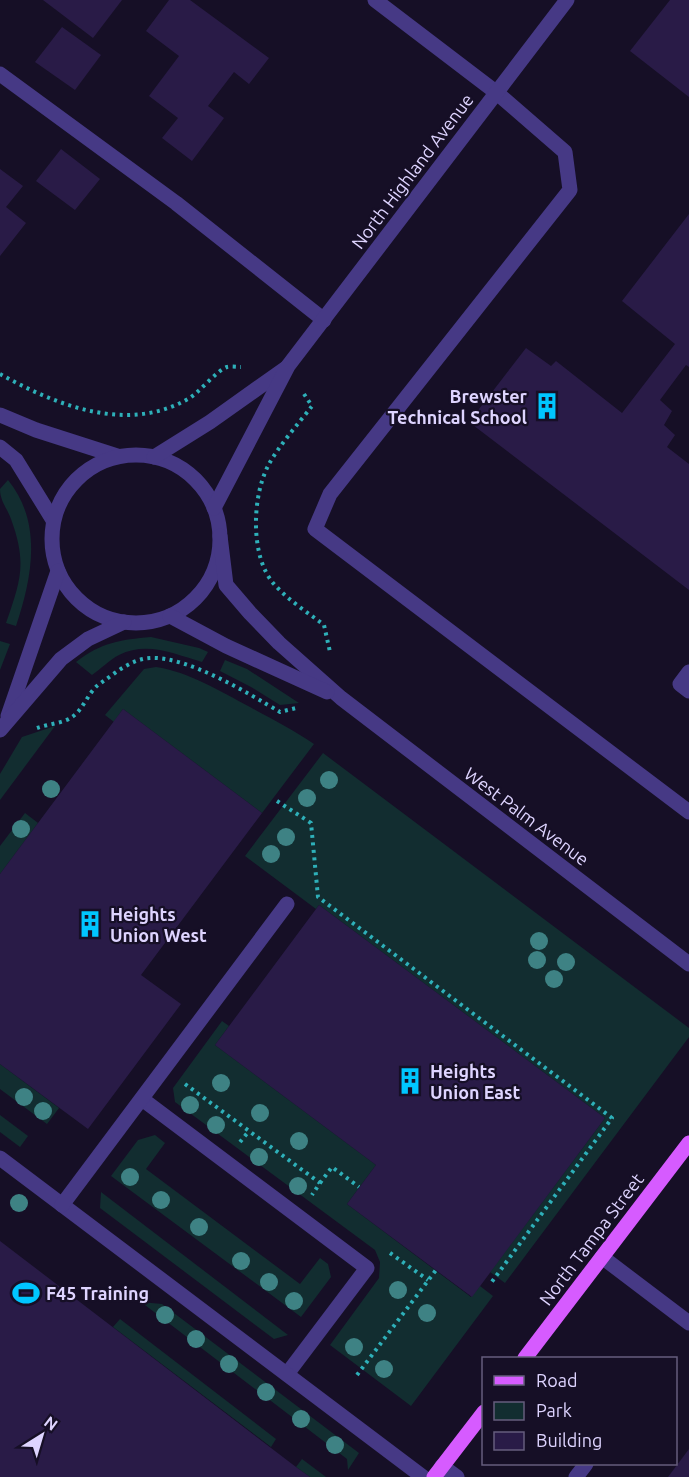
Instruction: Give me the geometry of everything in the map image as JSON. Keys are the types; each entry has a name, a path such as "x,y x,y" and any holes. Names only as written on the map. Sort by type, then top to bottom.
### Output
{"main road":[{"name":"North Tampa Street","path":"527,1357 689,1143"},
{"path":"438,1472 482,1413"}],"street":[{"path":"375,0 497,93 565,152 570,190 330,494 315,530 689,812"},
{"name":"North Highland Avenue","path":"214,508 288,366 567,0"},
{"path":"0,74 176,203 324,320"},
{"name":"North Highland Avenue","path":"154,457 210,422 288,366"},
{"path":"0,415 36,430 117,456"},
{"path":"0,447 16,460 53,520"},
{"name":"West Palm Avenue","path":"220,536 218,561 207,584 191,603 170,616 147,622 124,622 104,616 85,606 69,590 58,571 52,546 53,520 62,498 76,479 95,465 117,456 135,455 154,457 179,466 200,484 214,508 220,536 226,585 279,643 341,698 689,964"},
{"path":"3,726 58,571"},
{"name":"West Palm Avenue","path":"170,616 226,646 341,698"},
{"path":"3,726 61,659 88,639 124,622"},
{"path":"689,672 680,684 689,691"},
{"path":"62,1204 287,903"},
{"path":"142,1099 367,1268 286,1374"},
{"path":"0,1158 423,1477"},
{"path":"602,1257 689,1323"},
{"path":"576,1477 585,1465"},
{"path":"438,1472 457,1477"}],"path":[{"path":"0,374 50,400 113,416 150,413 173,406 189,399 226,367"},
{"path":"312,406 268,466 260,493 255,530 261,563 272,583 290,600 324,625"},
{"path":"73,717 94,688 135,661 149,658 166,659 206,673 280,712"},
{"path":"277,801 311,823 318,897 612,1118 491,1283"},
{"path":"164,1068 320,1183"},
{"path":"320,1201 311,1195 332,1167 359,1187"},
{"path":"383,1247 428,1280"},
{"path":"357,1375 436,1270"}],"green space":[{"path":"8,480 19,497 30,532 30,570 16,626 6,623 20,571 16,534 0,493 0,489"},
{"path":"151,637 208,652 202,662 160,650 129,651 115,657 92,675 76,662 94,650 112,643"},
{"path":"0,641 10,644 0,670"},
{"path":"225,660 247,669 299,703 280,705 220,671"},
{"path":"156,667 180,673 204,683 314,744 262,813 123,709 114,722 105,715 144,669"},
{"path":"55,726 0,800 0,774 22,737"},
{"path":"323,753 689,1028 689,1037 505,1283 490,1272 605,1118 319,905 316,909 245,856"},
{"path":"25,813 38,823 0,874 0,846"},
{"path":"222,1021 229,1026 215,1045 376,1165 347,1204 471,1297 480,1286 493,1296 411,1406 330,1345 379,1278 380,1262 375,1250 175,1102 173,1088"},
{"path":"0,1064 59,1108 47,1124 0,1089"},
{"path":"0,1115 28,1136 20,1147 0,1132"},
{"path":"155,1135 165,1143 146,1169 300,1284 320,1258 328,1264 331,1277 301,1317 111,1176 138,1140"},
{"path":"101,1192 288,1335 274,1339 100,1208"},
{"path":"141,1302 162,1304 359,1453 348,1470 347,1459"},
{"path":"120,1319 276,1439 271,1447 113,1327"},
{"path":"302,1459 326,1477 310,1477 296,1467"}],"building":[{"path":"43,0 122,0 93,38"},
{"path":"169,0 190,0 269,58 249,84 234,72 208,106 224,118 192,161 162,138 178,118 149,96 179,56 146,31"},
{"path":"670,0 689,0 689,97 630,51"},
{"path":"62,27 101,55 75,90 35,62"},
{"path":"61,149 100,179 75,210 36,181"},
{"path":"0,169 23,186 6,207 26,223 0,256"},
{"name":"Brewster Technical School","path":"689,214 689,367 686,365 660,400 672,411 664,425 675,435 667,447 689,464 689,590 469,422 526,348 551,366 556,361 622,413 675,344 622,301"},
{"name":"Heights Union West","path":"123,709 262,813 141,975 181,1004 88,1129 0,1064 0,874"},
{"name":"Heights Union East","path":"319,905 605,1118 472,1297 347,1204 376,1165 215,1045"},
{"path":"0,1241 296,1467 310,1477 0,1477"},
{"path":"689,1449 689,1477 668,1477"}],"place":[{"name":"Brewster Technical School","path":"547,406"},
{"name":"Heights Union West","path":"90,924"},
{"name":"Heights Union East","path":"410,1081"},
{"name":"F45 Training","path":"26,1293"}]}
